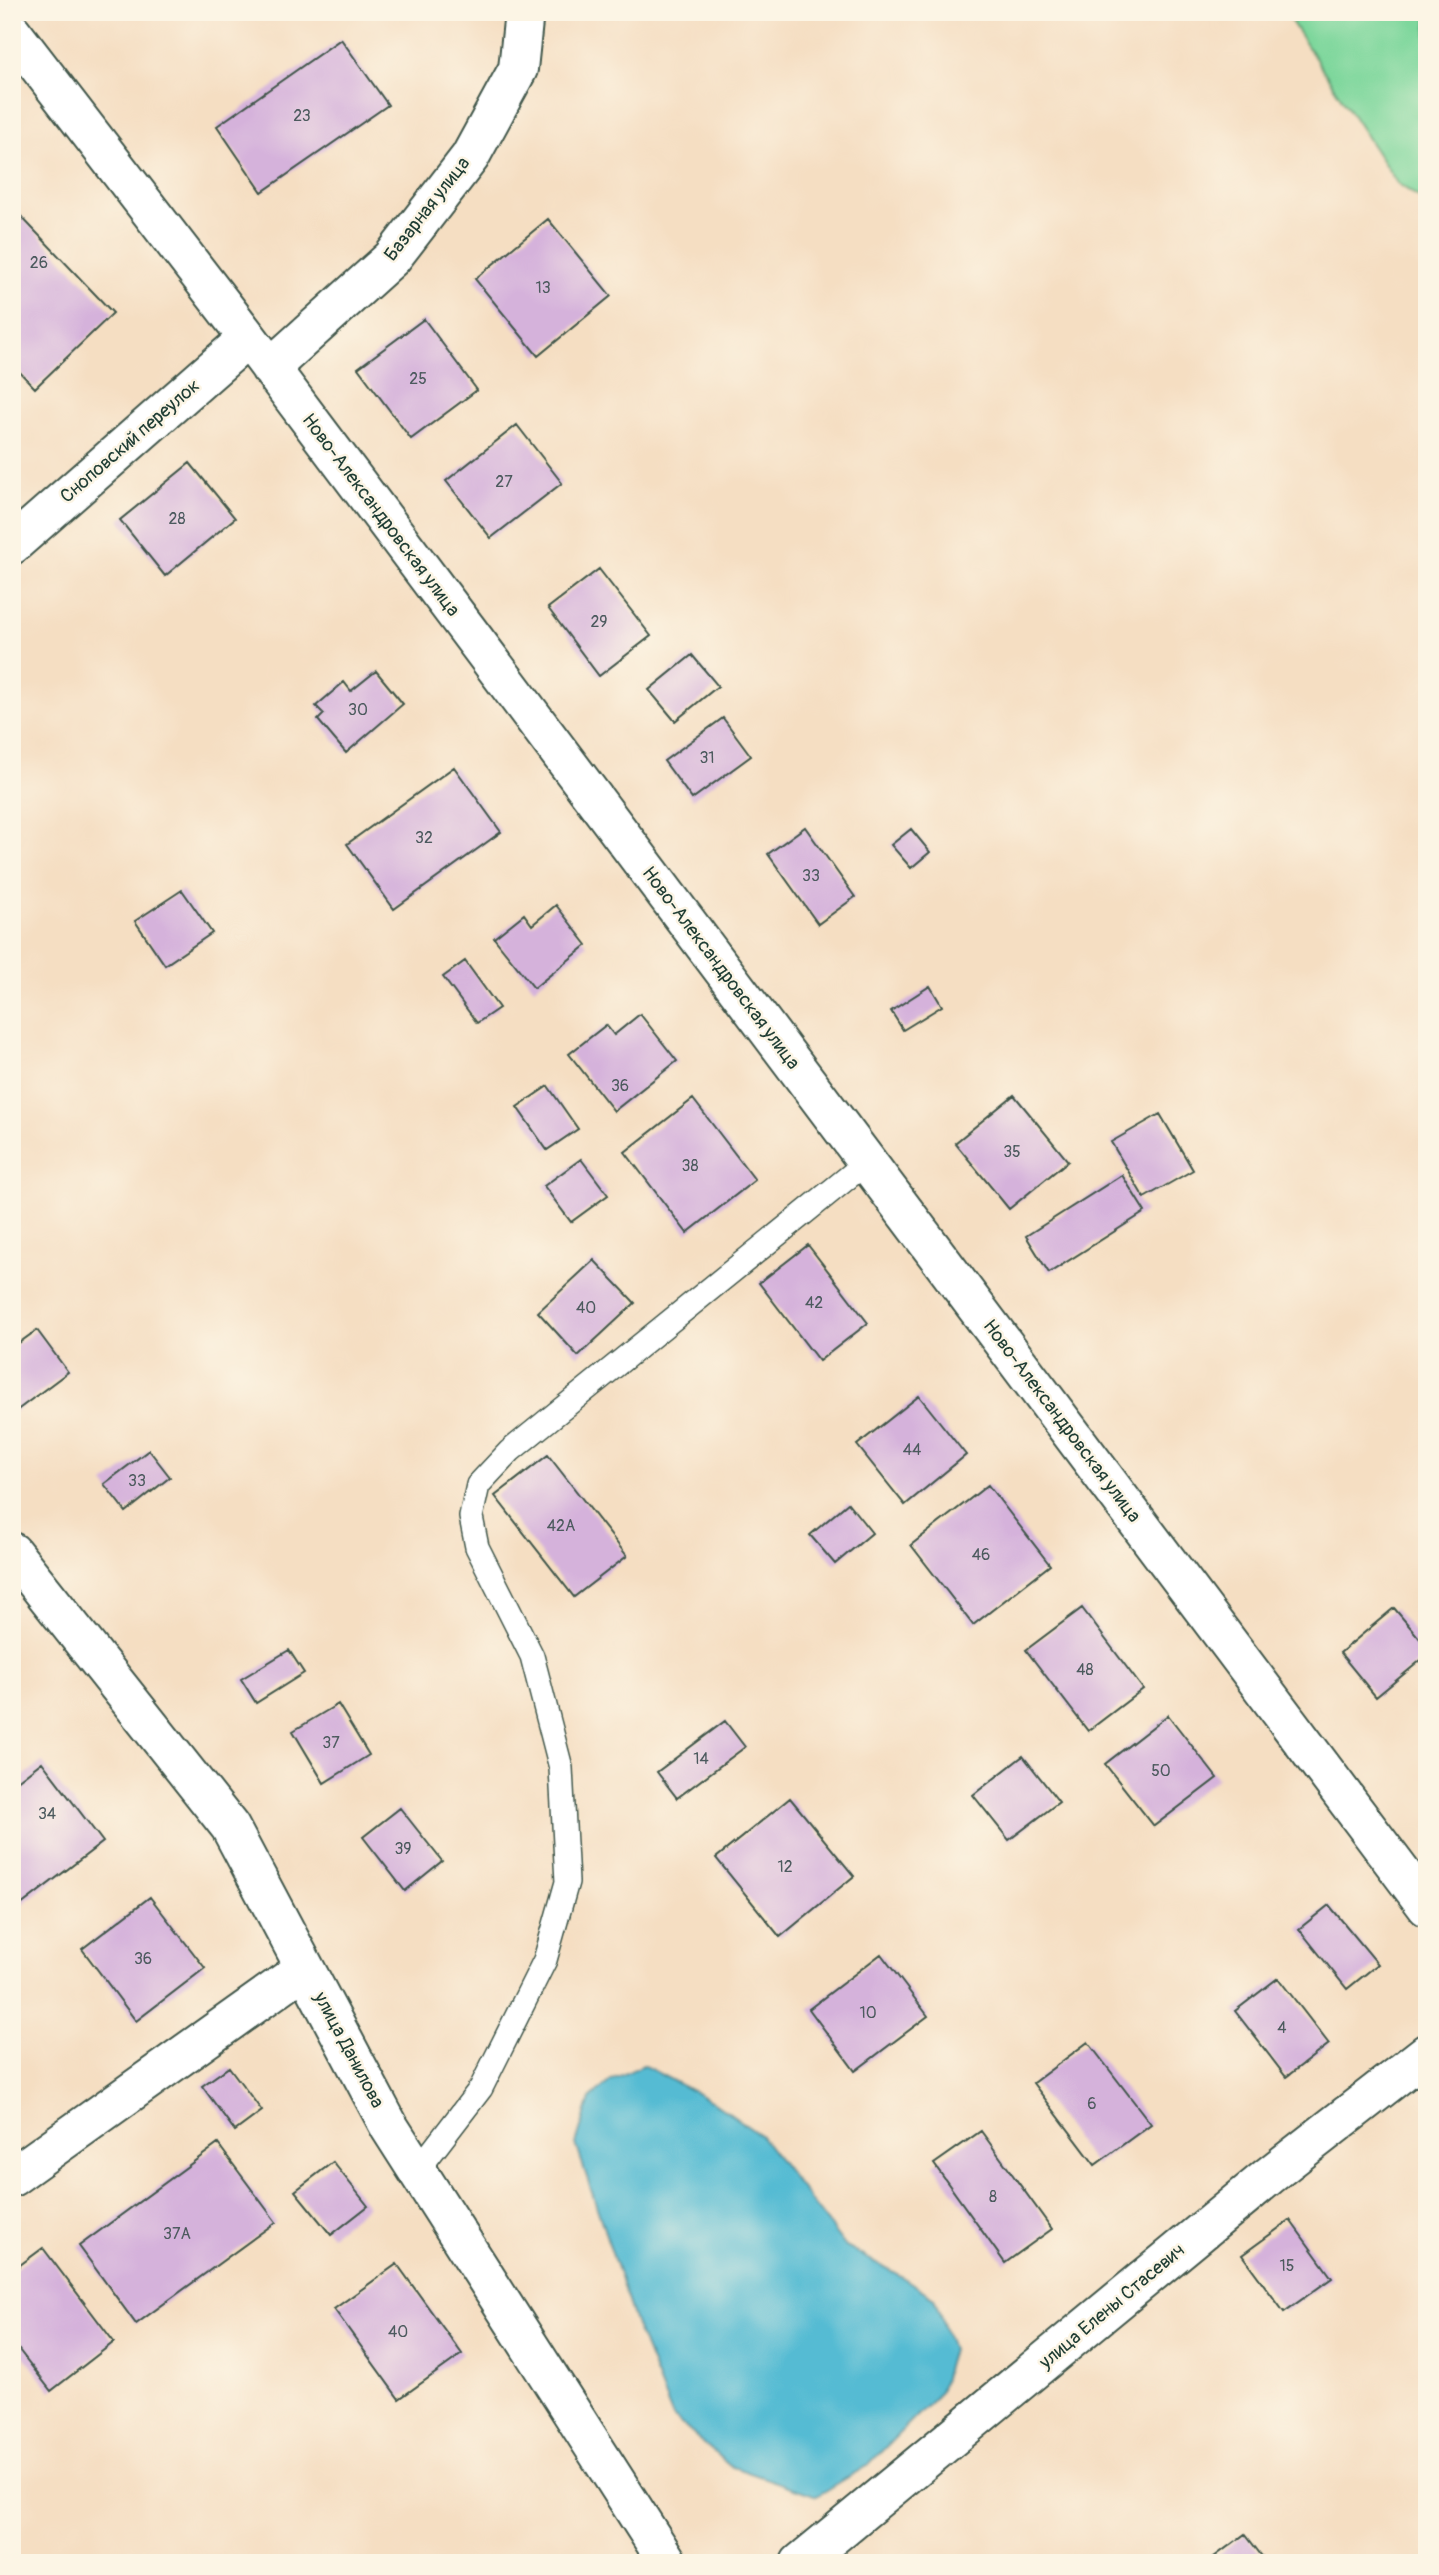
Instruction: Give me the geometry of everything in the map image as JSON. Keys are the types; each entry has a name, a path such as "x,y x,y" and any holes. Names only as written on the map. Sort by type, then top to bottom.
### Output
{"street":[{"name":"Базарная улица","path":"270,368 392,258 470,157 518,69 524,12"},
{"name":"Ново-Александровская улица","path":"12,32 248,338 1427,1907"},
{"name":"Сноповский переулок","path":"12,545 248,338"},
{"name":"улица Данилова","path":"12,1552 230,1827 390,2128 668,2563"},
{"path":"12,2177 305,1968"},
{"name":"улица Елены Стасевич","path":"800,2563 1269,2176 1427,2053"}],"lane":[{"path":"418,2170 481,2088 545,1960 567,1882 561,1768 532,1656 477,1547 471,1517 478,1485 509,1451 867,1162"}],"green space":[{"path":"1285,12 1427,12 1427,203 1397,183"}],"water":[{"path":"643,2065 711,2101 760,2135 846,2247 901,2276 934,2298 952,2349 940,2392 868,2465 817,2496 730,2466 673,2417 636,2326 576,2144 590,2099 611,2080"}],"building":[{"path":"341,39 388,105 262,192 217,126"},
{"path":"15,210 113,313 35,388 12,364 12,213"},
{"path":"548,219 611,296 538,356 475,279"},
{"path":"424,319 477,390 411,439 358,368"},
{"path":"517,425 562,483 491,538 446,481"},
{"path":"190,463 235,518 165,576 120,520"},
{"path":"599,569 651,636 599,676 548,608"},
{"path":"692,655 718,686 675,721 649,690"},
{"path":"376,671 403,704 346,753 318,720 324,714 316,706 344,682 351,691"},
{"path":"723,718 751,756 692,799 664,761"},
{"path":"454,767 501,832 394,909 347,844"},
{"path":"805,827 855,897 818,924 768,854"},
{"path":"911,829 930,852 911,868 891,845"},
{"path":"182,890 212,933 165,965 135,921"},
{"path":"556,905 587,945 534,988 494,938 524,914 532,925"},
{"path":"465,961 499,1008 477,1023 443,977"},
{"path":"930,986 942,1006 903,1030 891,1011"},
{"path":"640,1014 677,1061 614,1111 569,1054 606,1025 614,1035"},
{"path":"548,1086 578,1129 547,1150 517,1107"},
{"path":"1014,1095 1068,1161 1009,1209 955,1143"},
{"path":"693,1099 755,1180 687,1233 625,1152"},
{"path":"1160,1114 1193,1170 1144,1198 1111,1142"},
{"path":"581,1159 608,1195 571,1222 544,1186"},
{"path":"1122,1175 1145,1212 1049,1273 1026,1236"},
{"path":"808,1245 868,1323 819,1361 759,1283"},
{"path":"594,1260 635,1303 578,1356 538,1312"},
{"path":"37,1330 68,1372 12,1414 12,1348"},
{"path":"919,1396 966,1455 905,1505 857,1445"},
{"path":"149,1450 170,1477 126,1512 104,1484"},
{"path":"548,1455 627,1556 574,1597 495,1496"},
{"path":"988,1485 1050,1565 973,1625 911,1545"},
{"path":"848,1503 872,1533 835,1564 810,1535"},
{"path":"1082,1608 1143,1689 1088,1731 1026,1650"},
{"path":"1394,1608 1427,1647 1427,1655 1376,1697 1340,1653"},
{"path":"289,1650 304,1673 256,1703 241,1679"},
{"path":"338,1704 369,1755 324,1783 293,1731"},
{"path":"1168,1715 1217,1778 1154,1826 1105,1764"},
{"path":"725,1721 745,1747 677,1798 657,1772"},
{"path":"1023,1756 1059,1802 1009,1840 973,1795"},
{"path":"42,1762 103,1842 17,1908 12,1902 12,1785"},
{"path":"790,1798 854,1876 780,1937 716,1858"},
{"path":"400,1808 442,1861 405,1891 363,1837"},
{"path":"150,1897 205,1968 136,2021 82,1949"},
{"path":"1329,1905 1378,1964 1347,1989 1299,1929"},
{"path":"881,1954 928,2016 855,2071 809,2009"},
{"path":"1278,1978 1329,2044 1286,2077 1235,2011"},
{"path":"1088,2042 1151,2124 1095,2165 1033,2083"},
{"path":"229,2067 262,2111 235,2131 202,2086"},
{"path":"981,2131 1052,2229 1005,2263 934,2164"},
{"path":"218,2144 276,2222 136,2324 79,2246"},
{"path":"333,2162 368,2206 331,2235 295,2191"},
{"path":"1290,2220 1332,2278 1284,2312 1242,2255"},
{"path":"43,2248 114,2342 51,2391 12,2341 12,2271"},
{"path":"397,2264 462,2354 399,2399 334,2309"},
{"path":"1245,2534 1267,2563 1206,2563"}]}
